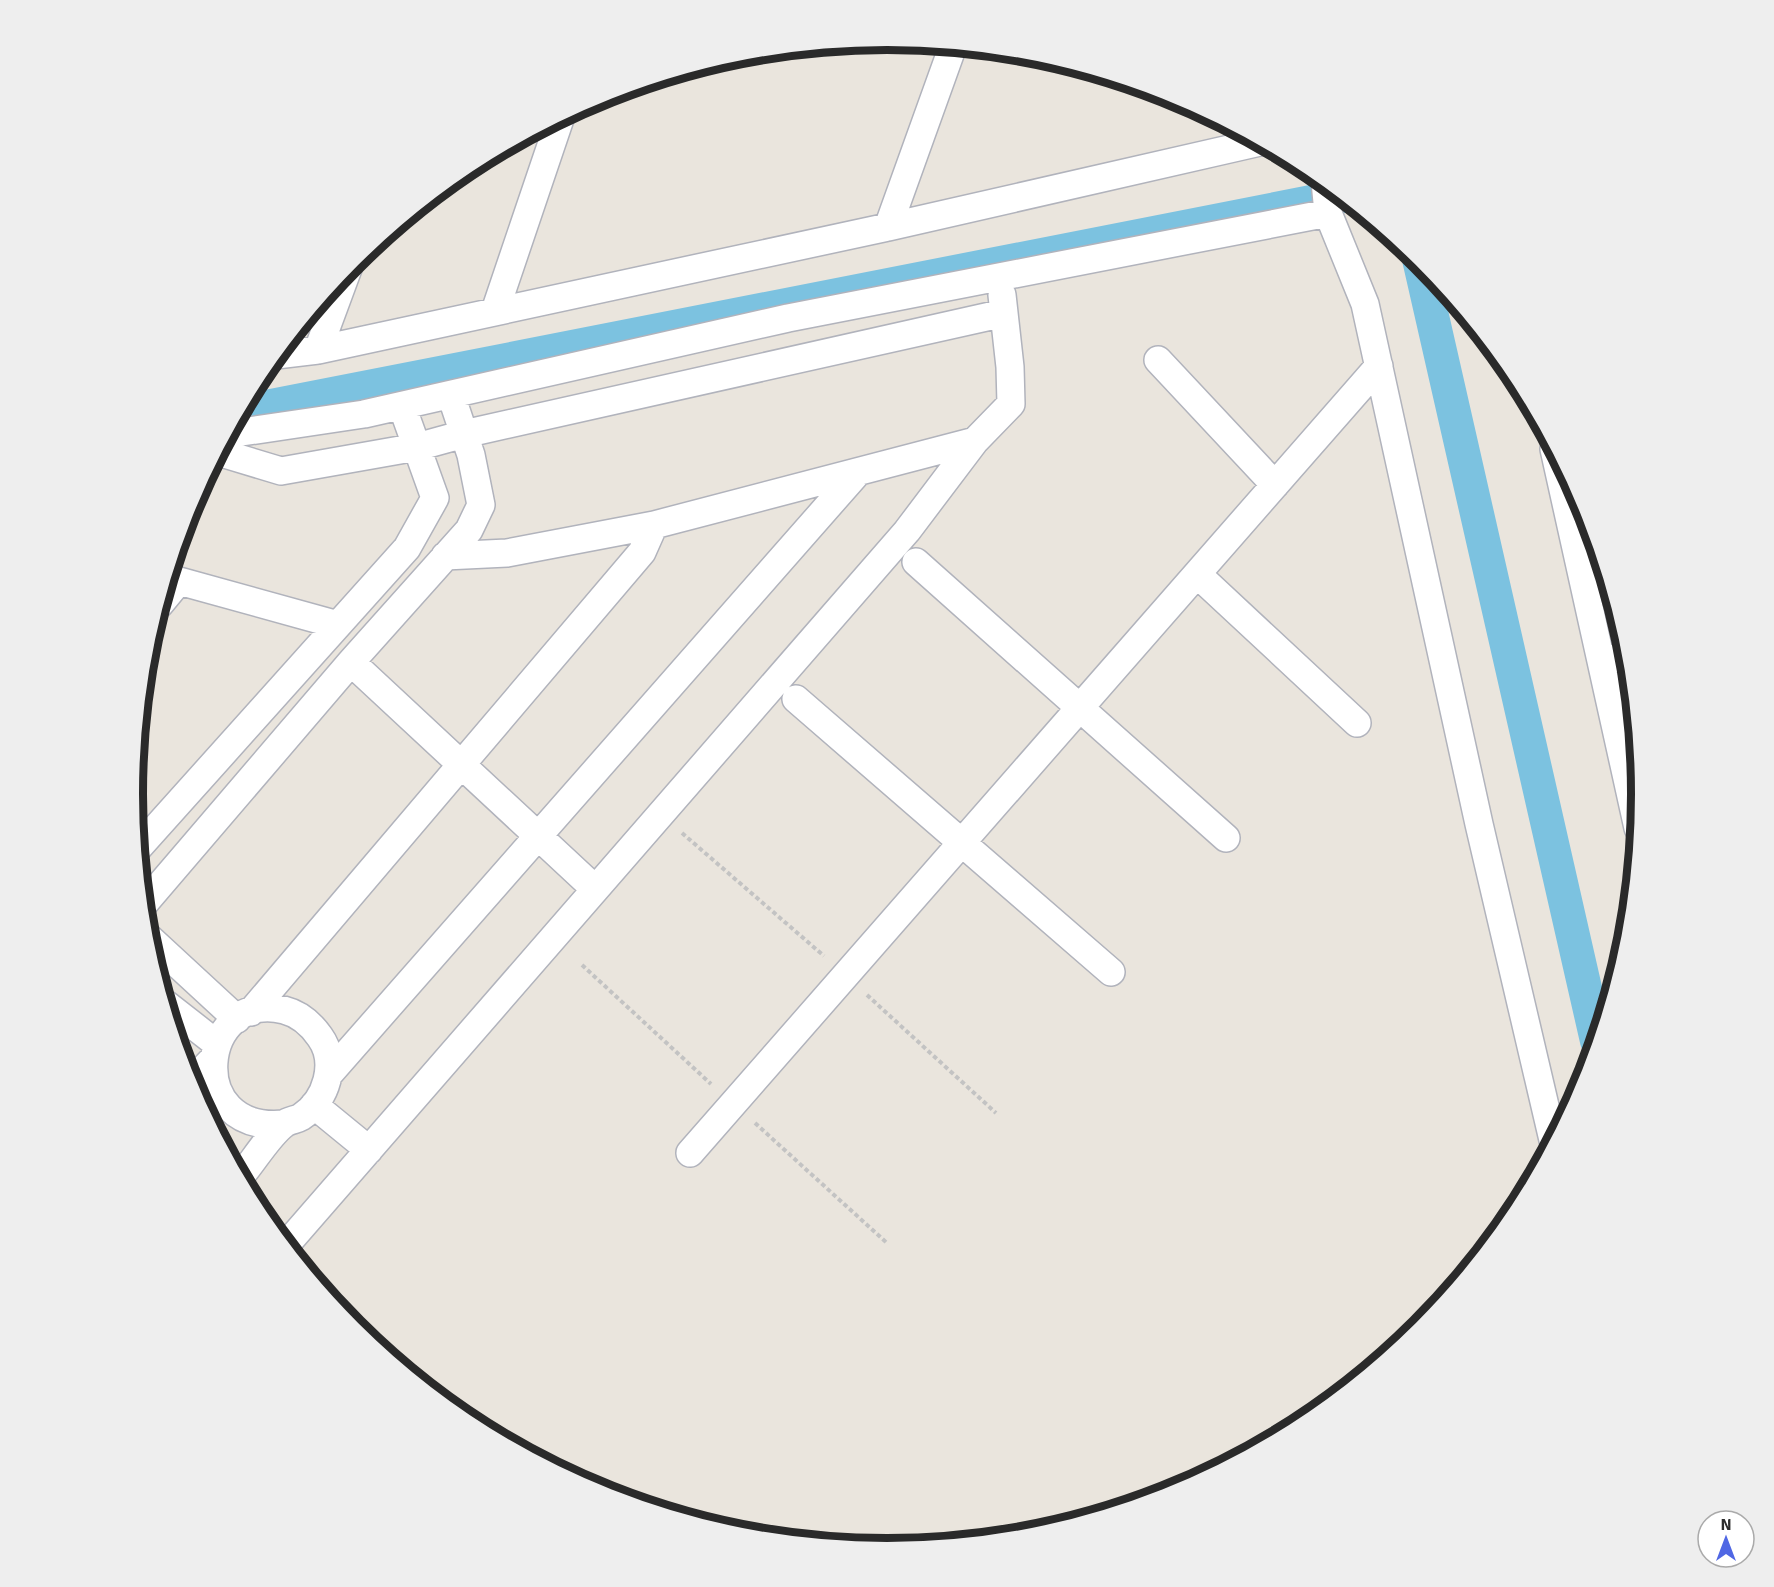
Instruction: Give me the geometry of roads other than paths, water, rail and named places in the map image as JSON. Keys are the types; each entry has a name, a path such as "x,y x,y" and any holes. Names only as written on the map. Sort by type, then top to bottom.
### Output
{"street":[{"path":"888,227 951,53"},
{"path":"495,311 558,126"},
{"path":"288,354 318,350 888,227 1250,144"},
{"path":"1326,193 1328,213 1365,304 1479,824 1551,1129"},
{"path":"238,431 402,406 788,318 1328,213"},
{"path":"292,1239 907,531 975,441 1011,404 1010,367 999,276"},
{"path":"318,350 340,290"},
{"path":"225,454 281,471 417,447 464,434 1004,313"},
{"path":"1158,360 1275,485"},
{"path":"690,1153 1379,366"},
{"path":"150,898 351,662 468,530 481,505 471,455 450,395"},
{"path":"145,840 407,548 435,498 402,406"},
{"path":"445,556 507,553 654,525 975,441"},
{"path":"329,1074 858,472"},
{"path":"1561,479 1631,796"},
{"path":"198,1073 214,1052 225,1030 244,1015 642,552 654,525"},
{"path":"916,562 1226,838"},
{"path":"1197,574 1357,723"},
{"path":"175,579 338,626"},
{"path":"1602,665 1618,657"},
{"path":"351,662 595,889"},
{"path":"796,699 1111,972"},
{"path":"158,945 244,1015"},
{"path":"176,1014 214,1052 213,1076 218,1091 226,1104 238,1115 268,1125 284,1124 301,1117 324,1091 329,1074 328,1056 322,1039 312,1025 299,1015 284,1010 267,1008 244,1015"},
{"path":"314,1105 369,1150"},
{"path":"246,1170 284,1124"}],"waterway":[{"path":"250,410 1333,198"},
{"path":"1423,278 1594,1027"}]}
